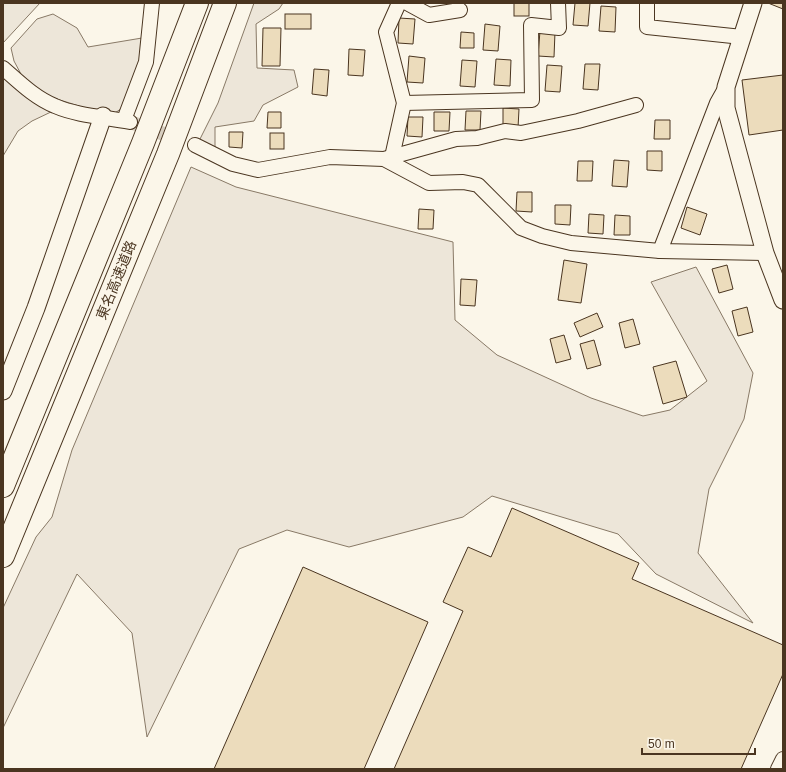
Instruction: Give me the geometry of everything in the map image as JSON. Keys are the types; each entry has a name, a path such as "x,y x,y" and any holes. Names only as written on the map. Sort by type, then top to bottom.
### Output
{"highway":[{"name":"東名高速道路","path":"3,486 87,283 197,3"},
{"name":"東名高速道路","path":"3,556 168,154 225,3"}],"street":[{"path":"3,68 30,91 54,106 83,115 103,116 127,121 146,62 152,3"},
{"path":"388,158 404,103 386,32 399,3"},
{"path":"407,3 429,15 460,10"},
{"path":"404,103 532,100 531,25 559,28 558,3"},
{"path":"648,3 647,27 742,36"},
{"path":"660,251 717,103 726,87 754,3"},
{"path":"726,87 726,108 764,253 783,300"},
{"path":"195,145 233,164 258,170 330,158 388,158 456,139 477,138 505,131 521,133 578,121 636,105"},
{"path":"3,391 36,308 103,116"},
{"path":"388,158 428,182 463,182 478,185 521,228 542,236 571,243 660,251 764,253"},
{"path":"778,769 783,759"}],"shaded area":[{"path":"3,3 40,3 3,43"},
{"path":"254,3 283,3 279,9 256,24 257,68 294,70 298,87 263,105 254,121 215,127 215,155 198,143 218,103"},
{"path":"53,14 77,28 88,47 148,37 131,102 109,117 31,91 53,111 32,121 18,131 3,156 3,69 30,91 14,61 11,48 37,19"},
{"path":"191,167 236,187 453,242 455,320 497,355 591,398 643,416 670,410 707,381 651,282 696,267 753,373 744,419 709,489 698,553 753,623 656,574 618,534 492,496 463,517 349,547 287,530 239,549 147,737 132,633 77,574 3,728 3,608 36,537 52,517 72,450"}],"building":[{"path":"514,3 529,3 529,16 514,16"},
{"path":"575,3 590,3 588,26 573,25"},
{"path":"768,3 783,3 783,9"},
{"path":"601,6 616,7 615,32 599,31"},
{"path":"285,14 311,14 311,29 285,29"},
{"path":"399,18 415,19 413,44 398,43"},
{"path":"485,24 500,26 498,51 483,50"},
{"path":"263,28 281,28 280,66 262,66"},
{"path":"540,31 555,32 554,57 538,56"},
{"path":"461,32 474,33 474,48 460,48"},
{"path":"349,49 365,50 363,76 348,75"},
{"path":"409,56 425,58 423,83 407,82"},
{"path":"496,59 511,60 510,86 494,85"},
{"path":"462,60 477,61 475,87 460,86"},
{"path":"585,64 600,64 598,90 583,89"},
{"path":"547,65 562,66 560,92 545,91"},
{"path":"314,69 329,70 327,96 312,94"},
{"path":"783,75 783,130 749,135 742,80"},
{"path":"503,108 519,109 518,128 503,128"},
{"path":"466,111 481,111 480,130 465,130"},
{"path":"268,112 281,112 281,128 267,128"},
{"path":"434,112 450,112 449,131 434,131"},
{"path":"408,117 423,117 422,137 407,136"},
{"path":"655,120 670,120 670,139 654,139"},
{"path":"229,132 243,132 242,148 229,147"},
{"path":"270,133 284,133 284,149 270,149"},
{"path":"647,151 662,151 662,171 647,170"},
{"path":"614,160 629,161 627,187 612,186"},
{"path":"578,161 593,161 592,181 577,181"},
{"path":"517,192 532,192 532,212 516,211"},
{"path":"555,205 571,205 570,225 555,224"},
{"path":"687,207 707,214 700,235 681,228"},
{"path":"419,209 434,210 433,229 418,229"},
{"path":"589,214 604,215 603,234 588,233"},
{"path":"615,215 630,216 630,235 614,235"},
{"path":"564,260 587,264 581,303 558,300"},
{"path":"727,265 733,289 719,293 712,269"},
{"path":"461,279 477,280 475,306 460,305"},
{"path":"747,307 753,332 738,336 732,311"},
{"path":"597,313 603,327 580,337 574,323"},
{"path":"633,319 640,344 625,348 619,323"},
{"path":"564,335 571,359 556,363 550,339"},
{"path":"594,340 601,365 587,369 580,344"},
{"path":"676,361 687,397 663,404 653,367"},
{"path":"512,508 639,563 632,579 783,645 783,674 741,769 394,769 463,611 443,602 468,547 491,557"},
{"path":"303,567 428,622 364,769 214,769"}],"tunnel":[{"path":"130,122 195,145"}]}
